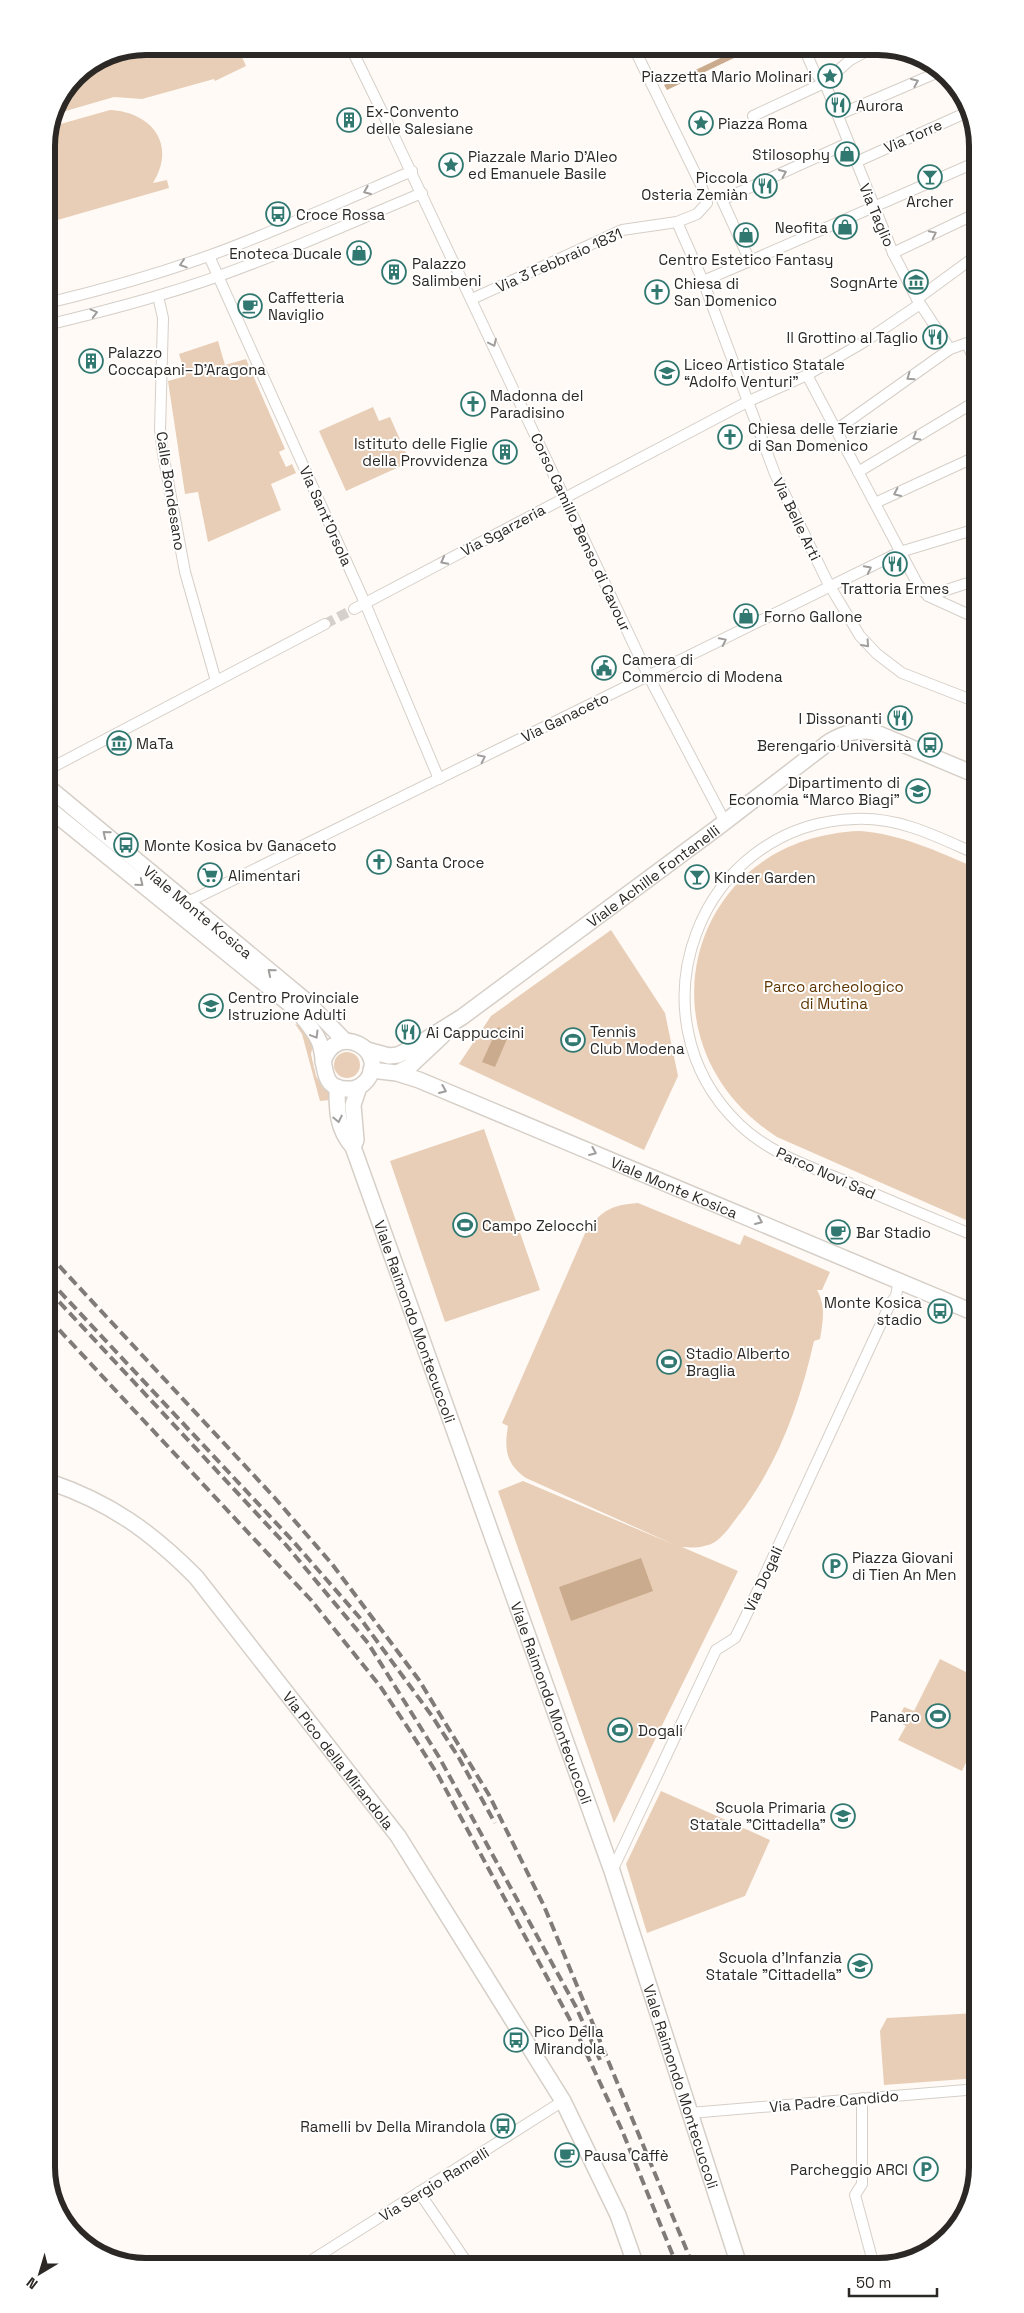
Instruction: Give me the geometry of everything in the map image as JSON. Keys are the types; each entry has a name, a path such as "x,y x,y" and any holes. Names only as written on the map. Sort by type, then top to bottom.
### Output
{"street":[{"name":"Corso Camillo Benso di Cavour","path":"354,55 472,298 564,497 650,676 724,822"},
{"name":"Via 3 Febbraio 1831","path":"472,298 622,230 677,222 697,214 708,201 637,55"},
{"name":"Via Taglio","path":"808,55 814,71 824,83 838,115 873,208 893,253 918,301 950,349"},
{"path":"753,116 824,83 850,60 859,55"},
{"path":"838,115 933,74"},
{"name":"Via Torre","path":"856,162 963,114"},
{"path":"750,261 722,200 848,143"},
{"path":"703,281 969,165"},
{"path":"55,301 104,289 209,256 284,227 412,172"},
{"path":"55,323 158,296 218,276 422,193"},
{"path":"893,253 969,217"},
{"name":"Via Belle Arti","path":"677,222 703,281 775,474 831,588 860,636 888,664 908,676 969,699"},
{"name":"Via Sant'Orsola","path":"209,256 365,603 439,779"},
{"name":"Via Sgarzeria","path":"354,609 747,402 807,375 864,342 969,261"},
{"name":"Calle Bondesano","path":"158,296 163,318 160,430 185,572 216,681"},
{"path":"836,430 950,349 969,342"},
{"path":"807,375 918,585 928,596 969,615"},
{"path":"858,472 969,405"},
{"path":"875,503 969,460"},
{"name":"Via Ganaceto","path":"188,902 831,588 900,552 969,531"},
{"path":"928,596 969,583"},
{"path":"55,765 325,624"},
{"name":"Viale Achille Fontanelli","path":"367,1050 389,1056 398,1055 462,1017 842,734 858,730 874,732 969,770"},
{"name":"Viale Monte Kosica","path":"55,793 306,1001 345,1041 353,1041 367,1050"},
{"name":"Viale Monte Kosica","path":"55,814 297,1010 320,1043 326,1077 337,1087"},
{"name":"Parco Novi Sad","path":"969,852 910,826 874,819 838,820 786,835 765,846 742,865 718,891 708,906 700,921 688,955 684,997 689,1038 700,1070 716,1098 751,1134 782,1154 969,1233"},
{"name":"Viale Achille Fontanelli","path":"397,1073 410,1067 462,1017"},
{"path":"323,1062 330,1048 345,1041"},
{"path":"337,1087 348,1090 359,1087 369,1077 372,1063 367,1050"},
{"name":"Viale Monte Kosica","path":"371,1070 397,1073 428,1084 899,1279 969,1310"},
{"name":"Viale Raimondo Montecuccoli","path":"337,1087 337,1116 341,1130 353,1148 612,1871 737,2258"},
{"name":"Viale Raimondo Montecuccoli","path":"353,1148 356,1140 353,1105 359,1087"},
{"name":"Via Dogali","path":"612,1871 716,1650 735,1638 744,1620 890,1304 896,1296 899,1279"},
{"name":"Via Pico della Mirandola","path":"55,1484 77,1491 122,1515 168,1549 196,1577 398,1836 562,2101 618,2214 633,2258"},
{"name":"Via Padre Candido","path":"690,2113 969,2090"},
{"path":"862,2098 862,2184 855,2195 872,2258"},
{"name":"Via Sergio Ramelli","path":"315,2258 562,2101"},
{"path":"419,2192 464,2258"}],"green space":[{"path":"146,55 241,55 246,66 215,81 214,79 142,99 114,97 62,112 74,91 86,78 106,64 117,60"},
{"path":"110,110 125,112 138,117 156,133 161,144 160,169 153,183 167,180 169,188 55,221 55,140 58,125"},
{"path":"218,341 225,365 246,359 285,449 279,452 286,467 292,464 296,473 271,484 281,510 208,542 198,492 185,494 168,381 186,376 179,354"},
{"path":"373,407 379,421 390,417 410,462 346,491 319,431"},
{"name":"Parco archeologico di Mutina","path":"860,831 875,833 904,839 969,865 969,1221 777,1137 732,1097 705,1051 694,1001 700,951 720,906 754,868 801,842"},
{"name":"Tennis Club Modena","path":"611,930 665,1013 678,1076 644,1150 459,1064 491,1016"},
{"path":"295,1024 307,1028 313,1045 311,1054 316,1076 323,1088 330,1093 331,1100 320,1101 302,1034"},
{"path":"347,1052 356,1056 360,1065 356,1074 347,1078 338,1074 334,1065 338,1056"},
{"name":"Campo Zelocchi","path":"484,1129 540,1290 445,1322 390,1161"},
{"name":"Stadio Alberto Braglia","path":"638,1203 740,1245 744,1235 830,1272 822,1290 817,1290 823,1308 820,1339 814,1341 802,1387 786,1433 765,1476 728,1530 719,1539 703,1546 682,1547 738,1571 614,1823 498,1491 523,1481 675,1545 526,1478 519,1473 510,1461 506,1442 508,1426 502,1423 586,1231 608,1210 621,1205"},
{"name":"Panaro","path":"940,1659 969,1674 969,1757 962,1771 898,1740 906,1726 897,1721 904,1707 914,1711"},
{"path":"661,1791 770,1840 745,1896 647,1933 626,1864"},
{"path":"969,2013 969,2079 884,2085 880,2031 887,2018"}],"shaded area":[{"path":"727,55 732,55 734,58 667,90 664,85"},
{"path":"498,1027 510,1032 495,1067 482,1062"},
{"path":"641,1558 653,1591 571,1621 559,1587"}],"tunnel":[{"path":"325,624 354,609"}],"railway":[{"path":"55,1261 274,1497 332,1564 419,1680 489,1795 544,1906 690,2258"},
{"path":"55,1286 292,1540 360,1618 432,1716 459,1758 495,1823"},
{"path":"55,1297 286,1545 368,1643 439,1757 576,2007 600,2060"},
{"path":"55,1325 311,1600 380,1686 408,1728 438,1775 576,2031 621,2128 674,2258"}],"place":[{"name":"Piazzetta Mario Molinari","path":"830,76"},
{"name":"Aurora","path":"838,105"},
{"name":"Ex-Convento delle Salesiane","path":"349,120"},
{"name":"Piazza Roma","path":"701,123"},
{"name":"Stilosophy","path":"847,154"},
{"name":"Piazzale Mario D'Aleo ed Emanuele Basile","path":"451,165"},
{"name":"Archer","path":"930,177"},
{"name":"Piccola Osteria Zemiàn","path":"765,186"},
{"name":"Croce Rossa","path":"278,214"},
{"name":"Neofita","path":"845,227"},
{"name":"Centro Estetico Fantasy","path":"746,235"},
{"name":"Enoteca Ducale","path":"359,253"},
{"name":"Palazzo Salimbeni","path":"394,272"},
{"name":"SognArte","path":"916,282"},
{"name":"Chiesa di San Domenico","path":"657,292"},
{"name":"Caffetteria Naviglio","path":"250,306"},
{"name":"Il Grottino al Taglio","path":"935,337"},
{"name":"Palazzo Coccapani–D’Aragona","path":"91,361"},
{"name":"Liceo Artistico Statale “Adolfo Venturi”","path":"667,373"},
{"name":"Madonna del Paradisino","path":"473,404"},
{"name":"Chiesa delle Terziarie di San Domenico","path":"730,437"},
{"name":"Istituto delle Figlie della Provvidenza","path":"505,452"},
{"name":"Trattoria Ermes","path":"895,564"},
{"name":"Forno Gallone","path":"746,616"},
{"name":"Camera di Commercio di Modena","path":"604,668"},
{"name":"I Dissonanti","path":"900,718"},
{"name":"MaTa","path":"119,743"},
{"name":"Berengario Università","path":"930,745"},
{"name":"Dipartimento di Economia “Marco Biagi”","path":"918,791"},
{"name":"Monte Kosica bv Ganaceto","path":"126,845"},
{"name":"Santa Croce","path":"379,862"},
{"name":"Alimentari","path":"210,875"},
{"name":"Kinder Garden","path":"697,877"},
{"name":"Centro Provinciale Istruzione Adulti","path":"211,1006"},
{"name":"Ai Cappuccini","path":"408,1032"},
{"name":"Tennis Club Modena","path":"573,1040"},
{"name":"Campo Zelocchi","path":"465,1225"},
{"name":"Bar Stadio","path":"838,1232"},
{"name":"Monte Kosica stadio","path":"940,1311"},
{"name":"Stadio Alberto Braglia","path":"669,1362"},
{"name":"Piazza Giovani di Tien An Men","path":"835,1566"},
{"name":"Panaro","path":"938,1716"},
{"name":"Dogali","path":"620,1730"},
{"name":"Scuola Primaria Statale \"Cittadella\"","path":"843,1816"},
{"name":"Scuola d'Infanzia Statale \"Cittadella\"","path":"860,1966"},
{"name":"Pico Della Mirandola","path":"516,2040"},
{"name":"Ramelli bv Della Mirandola","path":"503,2126"},
{"name":"Pausa Caffè","path":"567,2155"},
{"name":"Parcheggio ARCI","path":"926,2169"}]}
